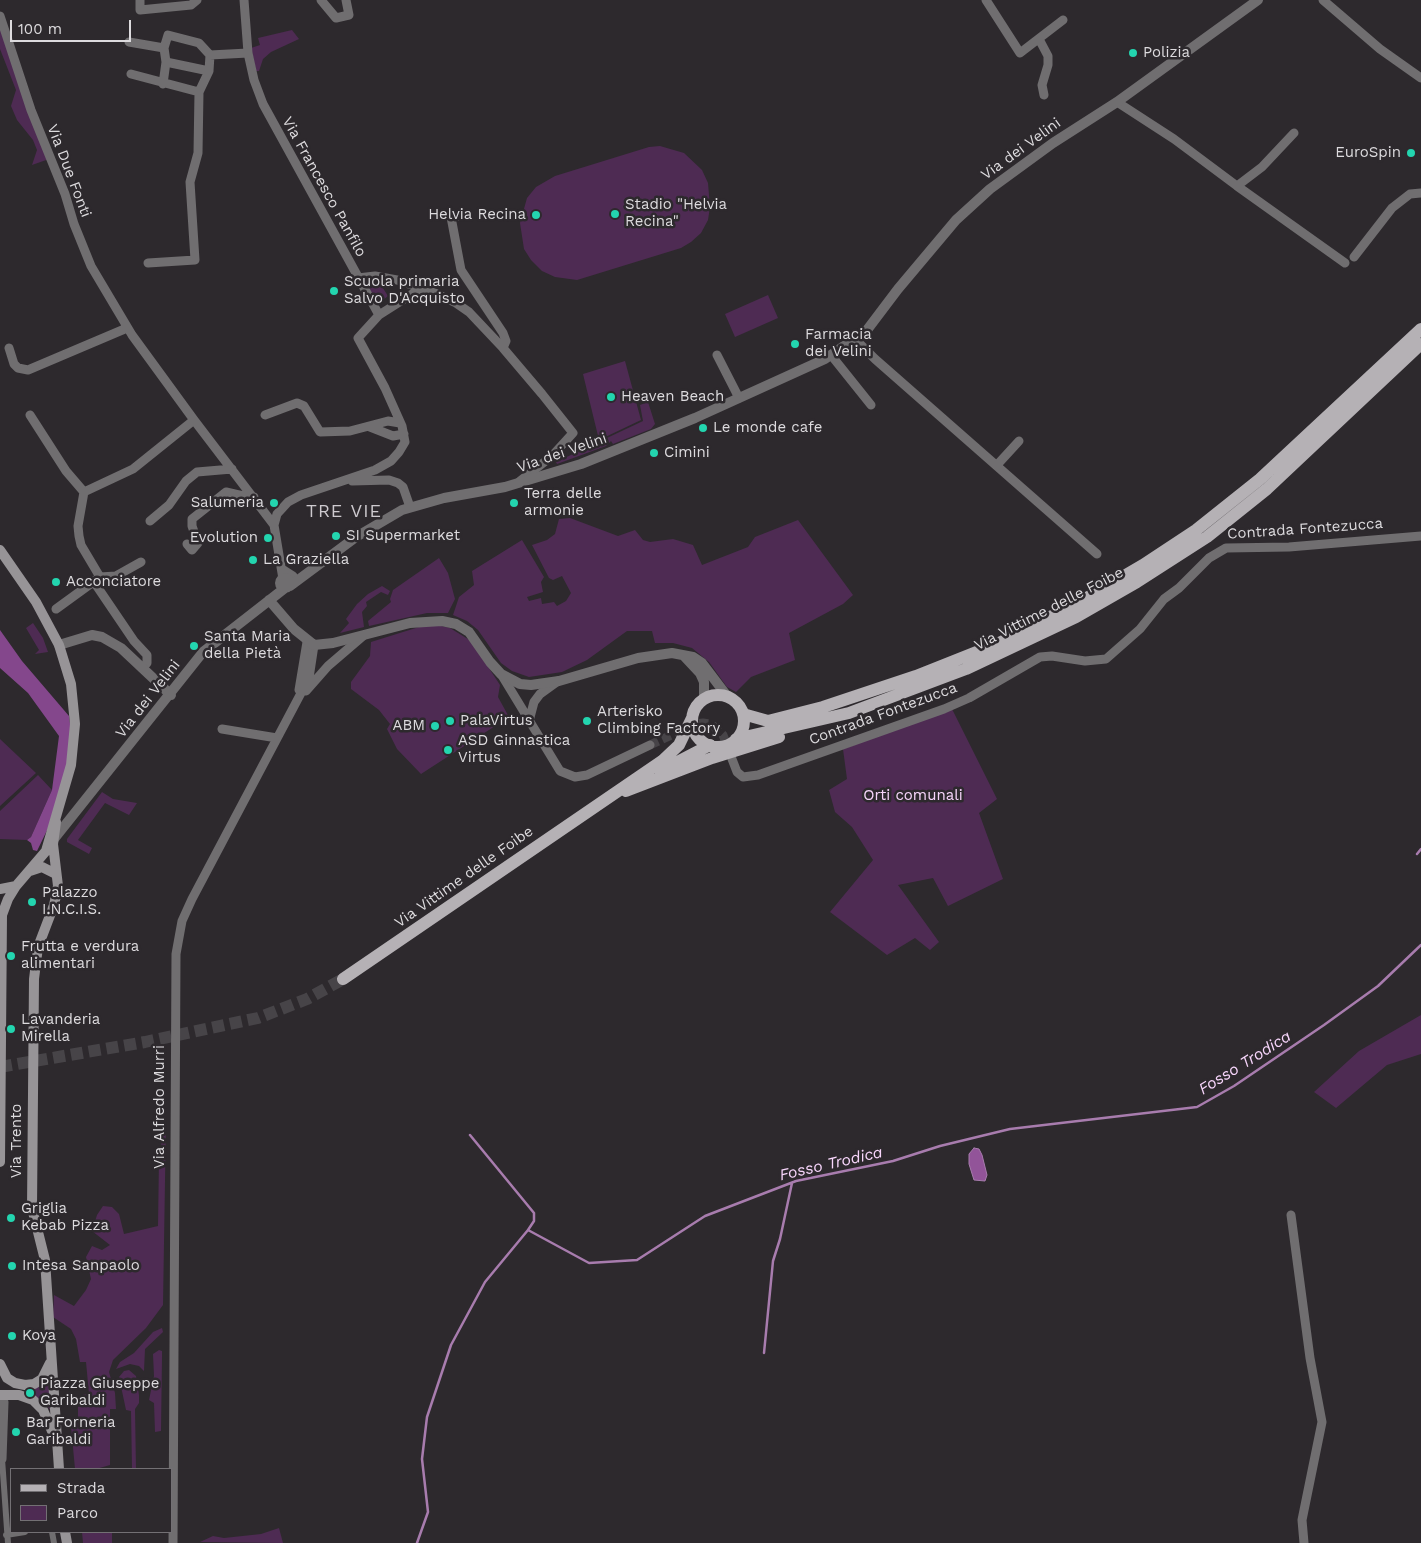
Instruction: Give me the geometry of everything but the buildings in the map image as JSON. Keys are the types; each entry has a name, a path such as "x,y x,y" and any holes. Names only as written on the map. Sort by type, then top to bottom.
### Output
{"main road":[{"name":"Via Vittime delle Foibe","path":"743,714 768,721 823,707 916,676 999,643 1085,599 1143,565 1196,530 1253,485 1421,329"},
{"name":"Via Vittime delle Foibe","path":"736,739 849,713 996,655 1076,617 1145,577 1207,537 1267,489 1421,344"},
{"path":"0,550 36,602 59,645 71,684 75,738 71,765 56,822 46,851"},
{"path":"711,696 727,696 734,700 743,714 742,732 736,739 724,746 710,745 696,735 692,718 698,704 704,699 711,696"},
{"path":"602,800 712,758 849,713"},
{"name":"Via Vittime delle Foibe","path":"343,979 671,754 685,735 692,718"},
{"name":"Via Vittime delle Foibe","path":"602,800 710,745"},
{"path":"53,840 56,822"},
{"name":"Via dei Velini","path":"53,840 56,874"},
{"name":"Via dei Velini","path":"0,1162 0,939 5,906 16,886 46,851"},
{"path":"30,871 42,867 56,874"},
{"name":"Via Trento","path":"55,1439 57,1424 50,1360 45,1260 32,1208 36,962 44,928 54,905 58,883 56,874"},
{"path":"0,889 16,886"},
{"path":"0,1364 2,1372 11,1381 19,1385 30,1385 45,1376 50,1360"},
{"path":"0,1395 19,1395 38,1404 55,1439 58,1468"}],"street":[{"path":"140,0 140,10 191,5 197,0"},
{"name":"Via Francesco Panfilo","path":"244,0 248,53 254,80 263,104 379,315"},
{"path":"321,0 336,18 349,15 346,0"},
{"path":"986,0 1020,54 1063,20"},
{"name":"Via dei Velini","path":"46,851 171,695 203,652 269,600 286,580 304,574 371,527 402,510 444,498 516,484 614,452 832,355 867,330 898,289 956,220 990,189 1053,143 1117,102 1258,0"},
{"path":"1323,0 1380,49 1421,78"},
{"name":"Via Due Fonti","path":"0,16 23,88 65,194 84,250 106,294 127,328 274,525 286,580"},
{"path":"148,263 195,260 190,182 198,154 199,92 209,71 210,55 199,42 168,35 164,48 166,62 164,84"},
{"path":"1039,39 1048,56 1048,65 1042,85 1044,94"},
{"path":"129,42 164,48"},
{"path":"210,55 248,53"},
{"path":"166,62 209,71"},
{"path":"131,74 199,92"},
{"path":"1117,102 1174,139 1345,263"},
{"path":"1238,186 1262,166 1294,133"},
{"path":"1354,257 1392,208 1410,194 1421,192"},
{"path":"466,215 451,217 461,270 503,333 506,341 503,348"},
{"path":"358,278 374,276 397,280 435,293 456,303 469,312 503,348 573,433 552,456 516,484"},
{"path":"274,525 277,514 288,502 301,494 375,470 391,461 405,442 400,423 385,388 358,338 379,315 420,289"},
{"path":"9,348 14,364 18,368 28,370 127,328"},
{"path":"855,339 875,359 1097,554"},
{"path":"717,355 739,398"},
{"path":"832,355 871,405"},
{"path":"265,415 297,403 304,406 320,432 350,431 388,421 400,423"},
{"path":"30,415 66,471 84,492"},
{"path":"84,492 133,468 194,420"},
{"path":"370,427 393,436 404,434"},
{"path":"997,465 1020,441"},
{"path":"150,521 169,505 186,481 197,472 232,469"},
{"path":"339,482 389,480 398,483 403,487 410,507"},
{"path":"84,492 78,526 79,536 81,545 97,580"},
{"path":"187,544 192,550 198,543 192,526 192,519 226,492 254,497"},
{"name":"Contrada Fontezucca","path":"732,759 737,772 742,777 758,775 944,709 969,698 1040,657 1052,656 1085,661 1106,659 1140,629 1164,599 1179,588 1209,558 1226,548 1288,547 1421,536"},
{"path":"56,609 97,580 116,576 141,562"},
{"name":"Via dei Velini","path":"97,580 134,641 147,654 147,663 142,668"},
{"path":"269,600 294,629 311,643 364,635 435,620 449,622 469,632 501,674 560,771 575,777 587,776 650,745"},
{"path":"59,645 92,635 102,638 121,648 171,695"},
{"path":"297,700 328,666 364,635"},
{"path":"297,700 311,643"},
{"path":"501,674 510,680 525,684 559,681 663,653 693,657 702,663 727,696"},
{"path":"682,655 700,673 704,682 704,699"},
{"path":"528,721 534,702 540,694 559,681"},
{"name":"Via Alfredo Murri","path":"173,1543 176,954 182,921 192,899 297,700"},
{"path":"222,730 277,738"},
{"name":"Via dei Velini","path":"55,861 63,830"},
{"path":"1291,1215 1310,1358 1322,1422 1302,1520 1304,1543"},
{"path":"2,1406 30,1385"},
{"path":"0,1395 4,1400 2,1406 2,1459 8,1543"},
{"path":"6,1535 19,1533"}],"green space":[{"path":"0,27 49,159 32,165 37,150 33,140 17,120 11,106 16,90 0,49"},
{"path":"292,30 299,39 271,52 263,59 259,71 256,71 251,48 260,45 258,38"},
{"path":"660,146 684,153 702,170 708,183 710,207 708,220 701,233 691,242 681,248 577,280 555,277 542,271 531,260 524,249 520,223 527,198 536,187 555,176 649,147"},
{"path":"366,278 379,282 388,296 378,304 363,281"},
{"path":"768,295 778,318 735,337 725,314"},
{"name":"Heaven Beach","path":"625,361 641,420 599,440 583,374"},
{"path":"648,402 655,424 651,429 613,444 611,441 606,446 557,464 556,462 643,421 640,405"},
{"path":"570,518 618,536 635,530 643,540 650,542 673,539 693,545 702,565 748,547 755,537 798,520 853,595 843,604 789,633 795,660 751,677 736,692 727,687 709,662 692,648 673,643 655,643 652,631 627,631 587,660 562,672 529,677 512,671 501,663 478,630 467,621 453,615 459,597 474,585 472,571 522,540 544,577 541,582 543,592 527,597 529,601 541,598 542,604 554,602 557,606 566,601 571,593 562,576 553,580 549,578 532,545 547,540 555,534 559,519"},
{"path":"439,558 448,573 455,599 448,613 427,613 369,626 368,621 391,602 393,590"},
{"path":"382,586 390,591 388,595 381,592 366,602 367,606 362,612 364,627 340,633 349,623 346,619 357,604 368,594"},
{"path":"33,623 43,638 48,652 35,654 39,650 26,628"},
{"path":"437,625 450,628 471,641 500,685 498,697 509,717 421,774 397,749 387,729 390,724 379,710 351,689 351,682 370,656 371,642 419,627"},
{"name":"Orti comunali","path":"952,709 997,799 979,813 1003,879 948,906 933,878 898,885 939,942 930,950 915,938 887,955 830,912 873,860 852,827 835,812 829,790 847,779 843,749"},
{"path":"0,739 36,773 0,806"},
{"path":"38,775 52,790 31,837 27,840 0,839 0,811"},
{"path":"102,792 113,799 137,803 129,815 105,803 78,840 92,848 89,854 67,842 67,839"},
{"path":"1421,1015 1421,1054 1387,1065 1336,1108 1314,1092 1359,1051"},
{"path":"166,1119 163,1305 146,1328 113,1360 109,1372 115,1393 116,1409 110,1409 110,1465 100,1468 75,1468 71,1426 78,1417 78,1407 83,1404 82,1395 89,1394 86,1362 80,1362 76,1339 71,1329 53,1317 54,1295 74,1306 86,1290 91,1279 86,1257 92,1246 102,1250 110,1245 92,1231 97,1215 103,1206 112,1207 119,1214 124,1234 158,1226 159,1157"},
{"path":"162,1328 163,1332 145,1349 144,1371 139,1366 130,1364 116,1369 120,1362 134,1353 153,1332"},
{"path":"159,1350 162,1351 161,1431 155,1432 154,1403 149,1400 154,1376 153,1354"},
{"path":"129,1370 136,1376 139,1395 139,1403 135,1409 136,1468 132,1468 131,1411 126,1410 119,1377 124,1371"},
{"path":"50,1374 51,1410 30,1394 31,1389"},
{"path":"279,1528 283,1543 200,1542 213,1536 224,1538 261,1534"},
{"path":"82,1533 112,1533 112,1543 83,1543"}],"shaded area":[{"path":"0,630 22,661 69,716 72,739 68,765 53,818 37,851 33,850 31,843 27,840 31,837 52,790 59,736 28,693 0,668"},
{"path":"974,1148 979,1149 982,1155 987,1175 985,1181 974,1180 969,1164 969,1154"}],"waterway":[{"path":"1417,854 1421,849"},
{"name":"Fosso Trodica","path":"417,1543 428,1512 422,1459 427,1417 451,1345 485,1282 528,1230 589,1263 637,1260 705,1216 796,1181 893,1161 940,1146 1010,1129 1197,1107 1234,1086 1378,986 1421,945"},
{"path":"470,1135 534,1213 534,1221 528,1230"},
{"path":"764,1353 773,1261 780,1239 792,1183"}],"tunnel":[{"path":"650,745 695,724 711,724 723,735 731,756"},
{"path":"0,1067 145,1042 258,1018 307,999 343,979"}],"place":[{"name":"Polizia","path":"1133,53"},
{"name":"EuroSpin","path":"1411,153"},
{"name":"Stadio \"Helvia Recina\"","path":"615,214"},
{"name":"Helvia Recina","path":"536,215"},
{"name":"Scuola primaria Salvo D'Acquisto","path":"334,291"},
{"name":"Farmacia dei Velini","path":"795,344"},
{"name":"Heaven Beach","path":"611,397"},
{"name":"Le monde cafe","path":"703,428"},
{"name":"Cimini","path":"654,453"},
{"name":"Salumeria","path":"274,503"},
{"name":"Terra delle armonie","path":"514,503"},
{"name":"SI Supermarket","path":"336,536"},
{"name":"Evolution","path":"268,538"},
{"name":"La Graziella","path":"253,560"},
{"name":"Acconciatore","path":"56,582"},
{"name":"Santa Maria della Pietà","path":"194,646"},
{"name":"PalaVirtus","path":"450,721"},
{"name":"Arterisko Climbing Factory","path":"587,721"},
{"name":"ABM","path":"435,726"},
{"name":"ASD Ginnastica Virtus","path":"448,750"},
{"name":"Palazzo I.N.C.I.S.","path":"32,902"},
{"name":"Frutta e verdura alimentari","path":"11,956"},
{"name":"Lavanderia Mirella","path":"11,1029"},
{"name":"Griglia Kebab Pizza","path":"11,1218"},
{"name":"Intesa Sanpaolo","path":"12,1266"},
{"name":"Koya","path":"12,1336"},
{"name":"Piazza Giuseppe Garibaldi","path":"30,1393"},
{"name":"Bar Forneria Garibaldi","path":"16,1432"}],"district":[{"name":"TRE VIE","path":"344,512"}]}
